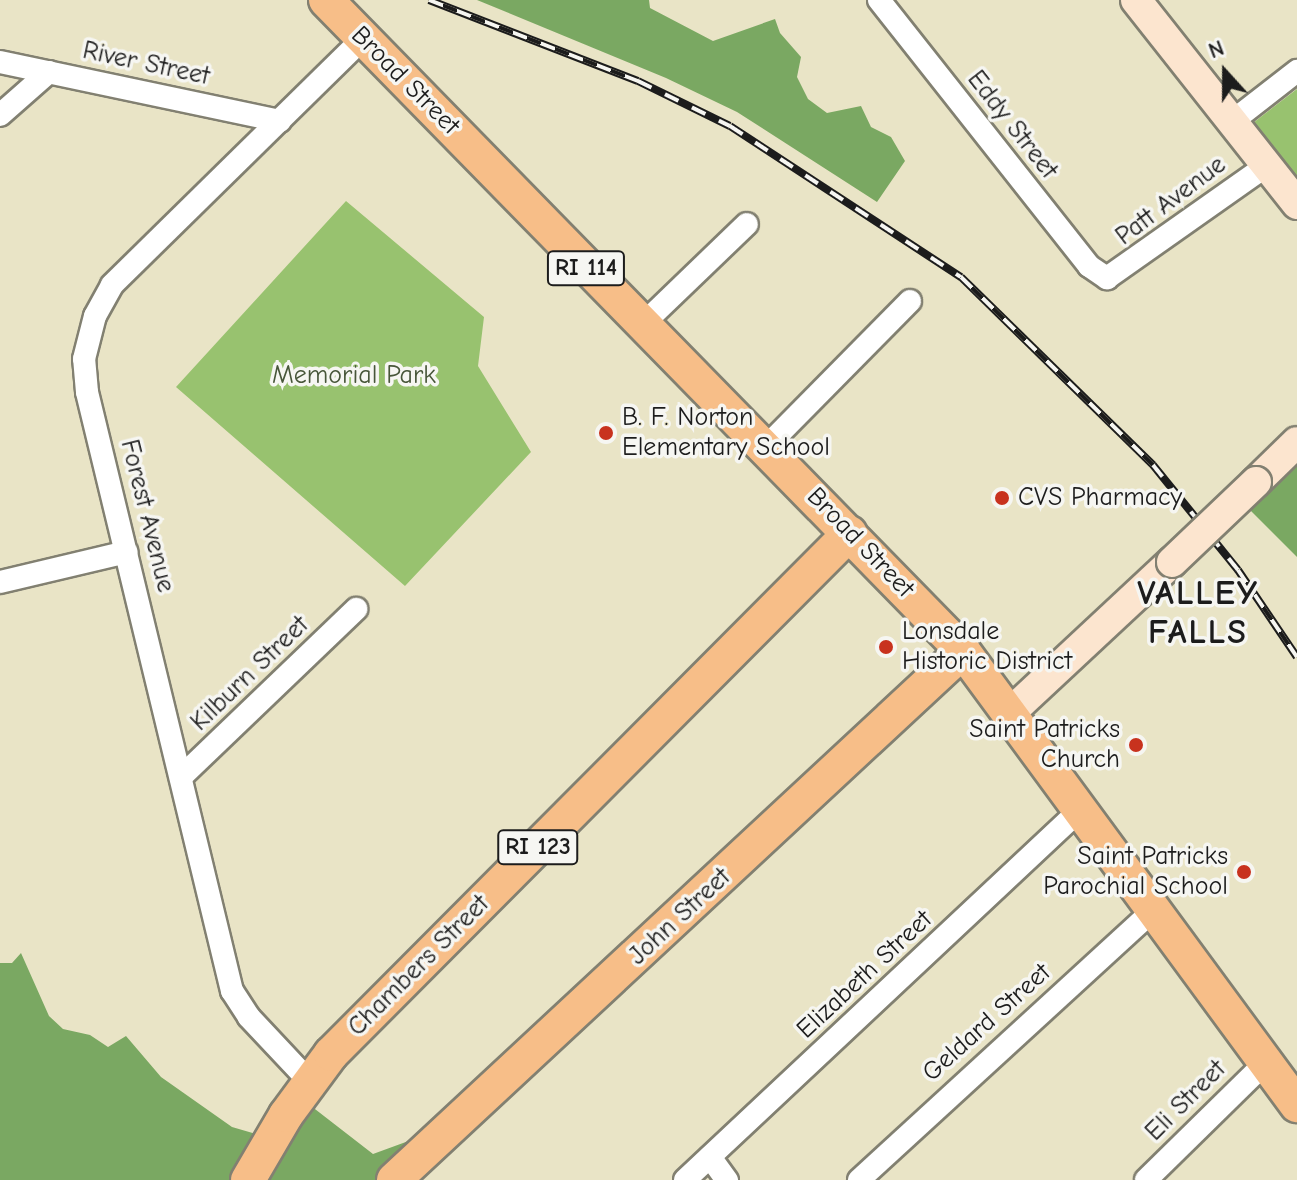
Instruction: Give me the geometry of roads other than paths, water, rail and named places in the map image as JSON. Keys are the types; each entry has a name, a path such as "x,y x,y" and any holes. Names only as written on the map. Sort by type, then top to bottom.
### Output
{"main road":[{"name":"Broad Street","path":"326,0 963,651 1082,808 1297,1105"},
{"path":"1136,0 1234,120 1297,204"},
{"path":"1011,712 1297,442"},
{"name":"Chambers Street","path":"248,1180 309,1081 850,533"},
{"name":"John Street","path":"394,1180 963,651"}],"street":[{"name":"Eddy Street","path":"879,0 1089,266 1107,278"},
{"name":"Forest Avenue","path":"309,1081 249,1017 232,991 87,392 84,359 95,316 130,265 363,38"},
{"name":"River Street","path":"0,62 280,121"},
{"path":"1234,120 1297,71"},
{"path":"0,115 49,72"},
{"name":"Patt Avenue","path":"1107,278 1267,165"},
{"path":"643,324 747,224"},
{"path":"766,447 910,301"},
{"path":"0,582 127,552"},
{"name":"Kilburn Street","path":"181,777 356,609"},
{"name":"Elizabeth Street","path":"685,1180 1082,808"},
{"name":"Geldard Street","path":"859,1180 1154,910"},
{"name":"Eli Street","path":"1146,1180 1266,1062"},
{"path":"710,1157 727,1180"}],"railway":[{"path":"429,0 638,81 730,126 961,277 1153,465 1238,570 1297,657"}],"place":[{"name":"B. F. Norton Elementary School","path":"606,433"},
{"name":"CVS Pharmacy","path":"1002,498"},
{"name":"Lonsdale Historic District","path":"886,647"},
{"name":"Saint Patricks Church","path":"1136,745"},
{"name":"Saint Patricks Parochial School","path":"1244,872"}],"district":[{"name":"VALLEY FALLS","path":"1198,612"}],"park label":[{"name":"Memorial Park","path":"354,376"}]}
